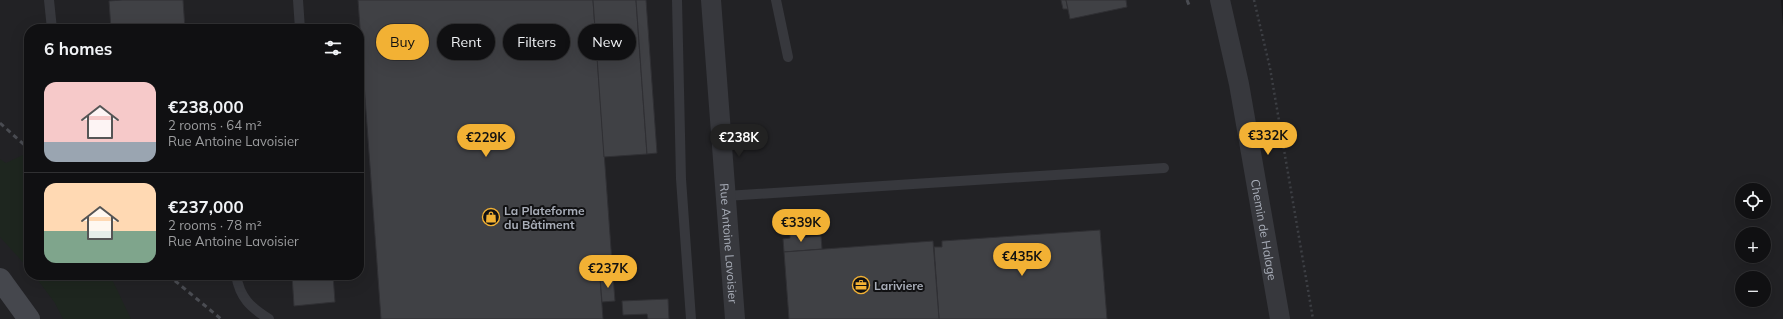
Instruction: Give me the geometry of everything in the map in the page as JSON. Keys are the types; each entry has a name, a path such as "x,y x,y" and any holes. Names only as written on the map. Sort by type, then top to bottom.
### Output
{"main road":[{"path":"0,279 29,319"}],"street":[{"name":"Rue Antoine Lavoisier","path":"711,0 735,319"},
{"name":"Chemin de Halage","path":"1220,0 1239,84 1280,319"}],"lane":[{"path":"49,0 51,24"},
{"path":"298,0 300,24"},
{"path":"677,0 681,179 691,319"},
{"path":"776,0 788,57"},
{"path":"726,196 1164,168"},
{"path":"237,280 240,293 255,310 269,319"}],"path":[{"path":"1254,0 1270,68 1313,319"}],"shaded area":[{"path":"0,0 1781,0 1783,26 1783,319 0,319"},
{"path":"23,155 24,156 24,263 0,237 0,159 6,163"},
{"path":"38,280 112,280 131,319 63,319 55,303"}],"building":[{"path":"183,0 185,24 111,24 109,1"},
{"name":"La Plateforme du Bâtiment","path":"358,0 593,0 595,24 578,24 578,60 597,60 613,276 600,277 603,319 381,319 364,83 364,24 360,24"},
{"path":"593,0 636,0 647,154 604,157 597,60 636,60 636,24 595,24"},
{"path":"636,0 646,0 657,153 647,154"},
{"path":"1061,0 1066,0 1068,9 1063,9"},
{"path":"1066,0 1126,0 1127,7 1070,19"},
{"path":"797,229 797,238 821,236 822,249 784,252 783,239 790,238 790,230"},
{"path":"1100,230 1107,319 939,319 934,247 942,247 942,241"},
{"name":"Lariviere","path":"933,241 939,319 789,319 784,252"},
{"path":"613,276 615,301 602,302 600,277"},
{"path":"292,280 333,280 335,302 294,306"},
{"path":"668,299 669,319 648,319 647,314 623,315 622,301"}],"railway":[{"path":"1187,0 1189,5"},
{"path":"0,123 24,145"},
{"path":"174,280 221,319"}],"place":[{"name":"La Plateforme du Bâtiment","path":"491,217"},
{"name":"Lariviere","path":"861,285"}]}
